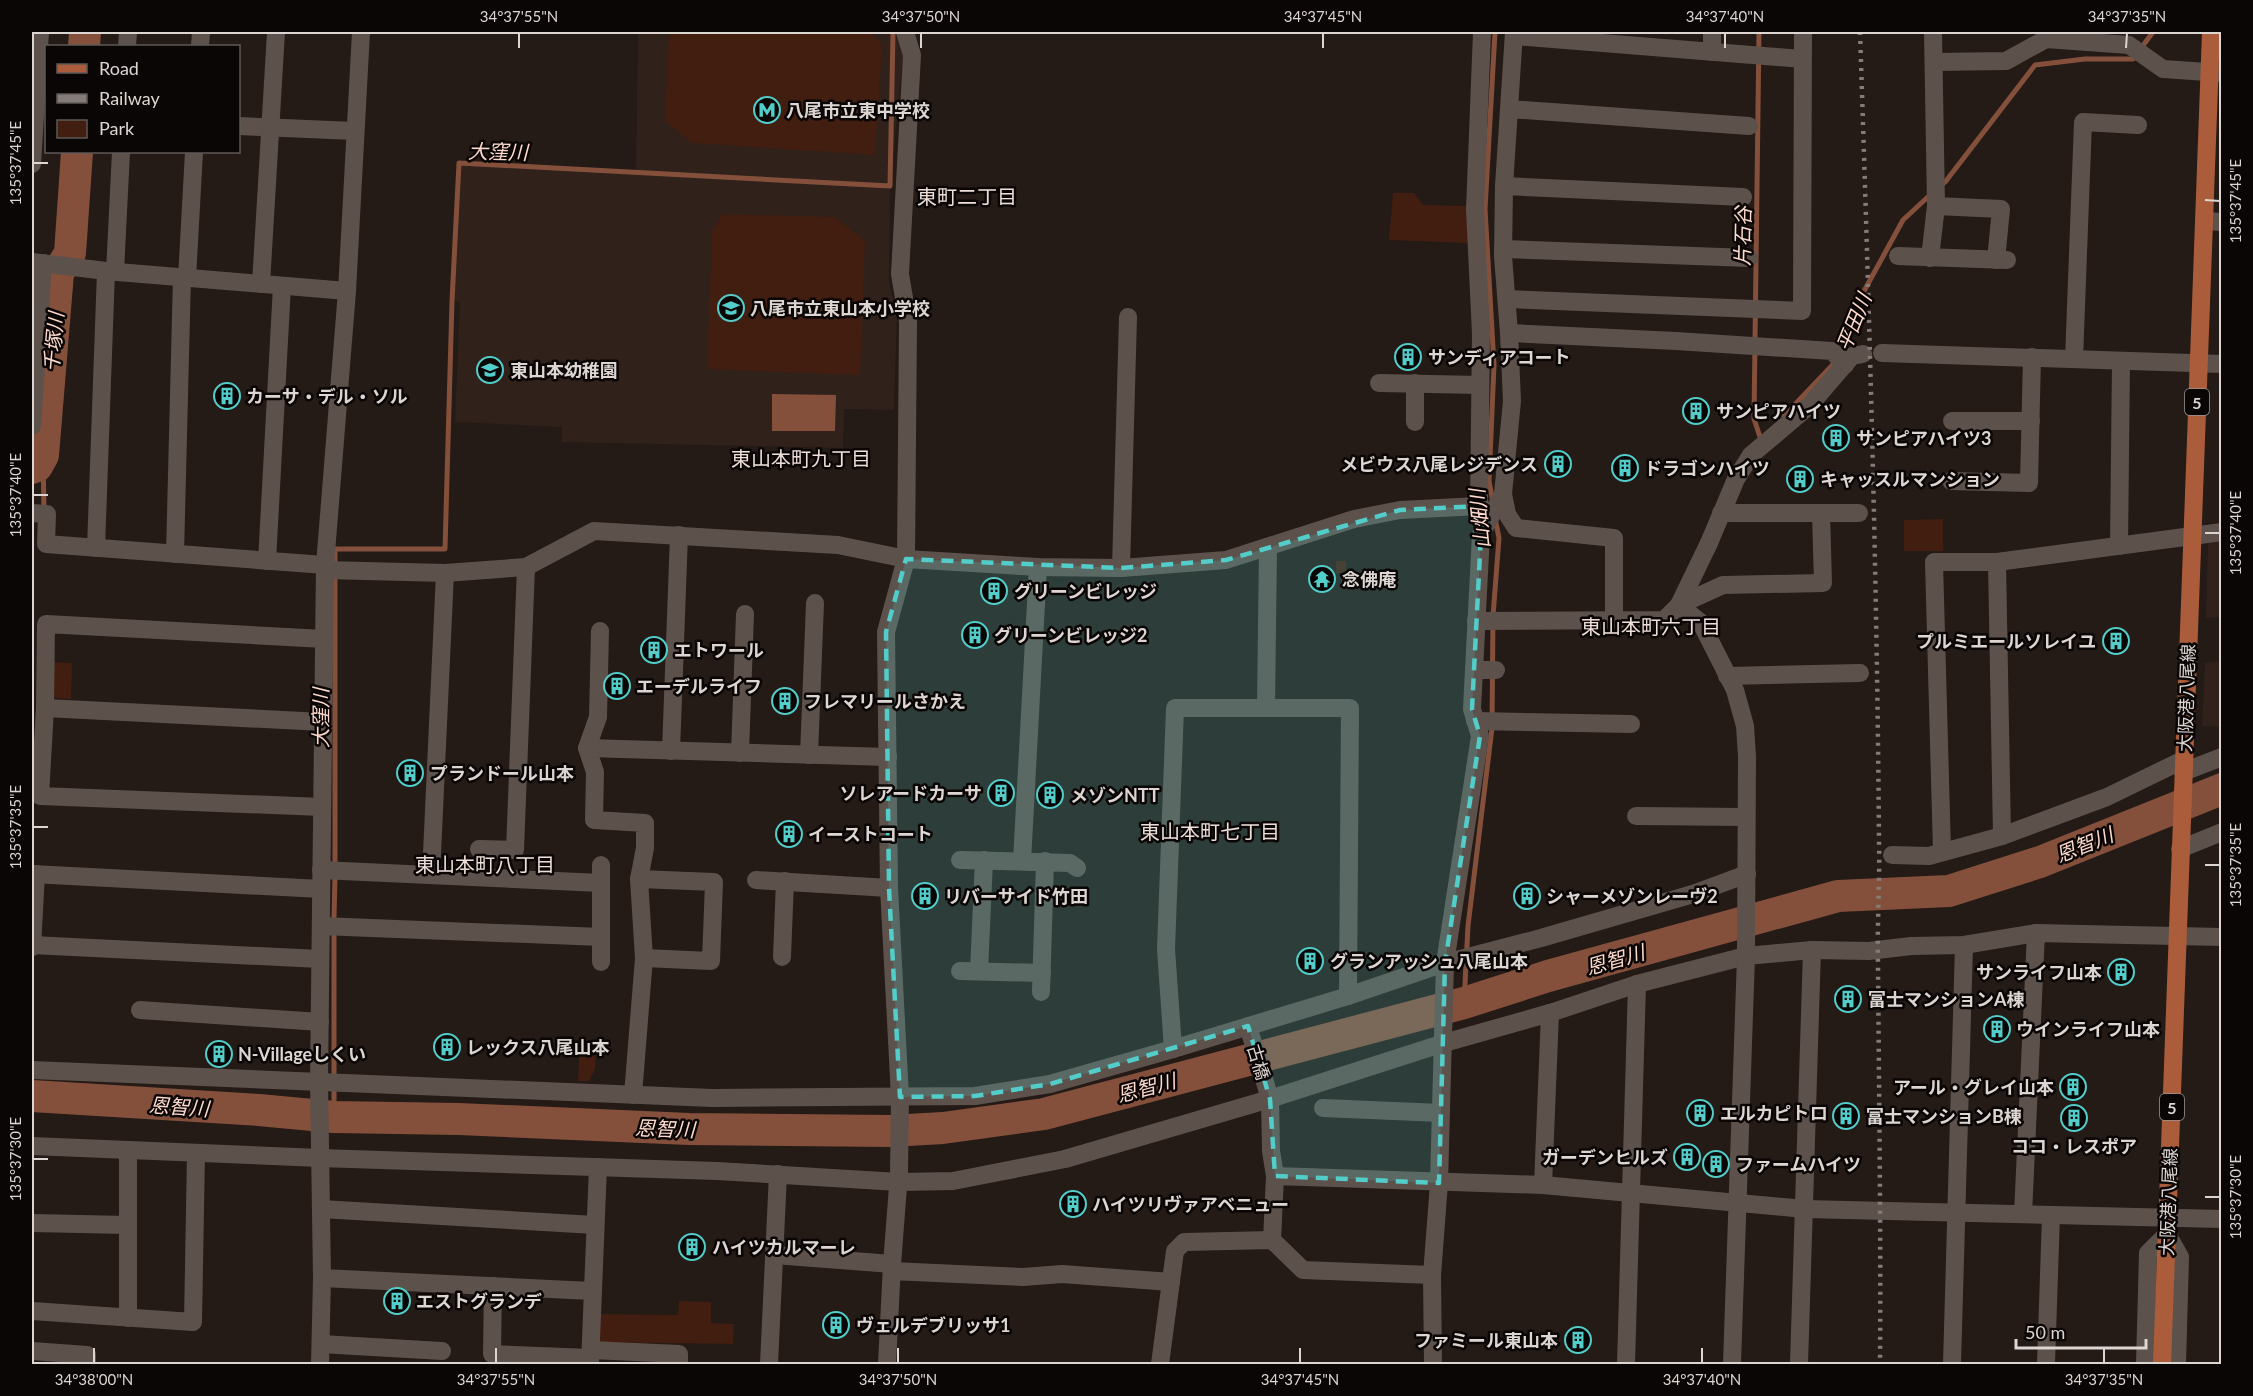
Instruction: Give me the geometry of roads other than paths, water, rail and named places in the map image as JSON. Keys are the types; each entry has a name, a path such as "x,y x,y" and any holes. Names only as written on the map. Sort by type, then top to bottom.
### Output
{"main road":[{"name":"大阪港八尾線","path":"2162,1365 2199,364 2213,221 2215,73 2211,32"}],"street":[{"path":"32,164 40,32"},
{"path":"261,284 276,32"},
{"path":"320,1365 322,1278 320,1155 330,1081 320,1022 325,568 347,291 361,32"},
{"path":"887,1365 899,1178 900,1100 889,888 886,632 906,558 908,322 900,274 912,55 905,32"},
{"path":"1482,32 1475,209 1481,334 1480,385 1492,506"},
{"path":"1712,32 1712,52"},
{"path":"1507,299 1802,311 1803,32"},
{"path":"1930,258 1935,196 1933,32"},
{"path":"1631,724 1486,722 1472,709 1486,670 1487,621 1481,534 1492,506 1512,401 1503,249 1504,186 1514,34 1802,59"},
{"path":"1934,62 2006,61 2046,35 2133,45 2163,69 2215,73"},
{"path":"1509,109 1749,126"},
{"path":"2074,359 2083,122 2138,124"},
{"path":"240,126 356,131"},
{"path":"96,548 110,271 121,153"},
{"path":"175,554 185,277 194,153"},
{"path":"1504,186 1743,197"},
{"path":"1898,256 2002,260 2001,209 1935,196"},
{"path":"1503,249 1749,258"},
{"path":"32,426 37,262 110,271 347,291"},
{"path":"267,561 282,286"},
{"path":"1121,568 1128,317"},
{"path":"1509,333 1832,351 1845,365"},
{"path":"1882,353 2222,364"},
{"path":"1487,621 1664,620 1679,605 1709,543 1736,478 1751,455 1809,406 1852,356 1863,354"},
{"path":"1951,481 2030,483 2032,357"},
{"path":"2119,546 2121,361"},
{"path":"1379,383 1480,385"},
{"path":"1415,383 1415,422"},
{"path":"1952,421 2031,422"},
{"path":"32,513 47,514 46,544 267,561 325,568 445,573 526,567 594,531 838,545 906,558 1038,567 1121,568 1226,560 1354,519 1400,510 1492,506 1507,514 1516,528 1614,538 1614,620"},
{"path":"1721,513 1859,513"},
{"path":"1679,605 1723,585 1823,583 1821,513"},
{"path":"1942,851 1934,562 1997,562 2222,532"},
{"path":"671,751 679,535"},
{"path":"1266,708 1268,547"},
{"path":"1997,562 2002,836"},
{"path":"479,849 515,850 526,567"},
{"path":"1022,861 1038,567"},
{"path":"431,875 445,573"},
{"path":"809,755 815,603"},
{"path":"1679,605 1701,623 1735,690 1745,726 1747,874 1732,1365"},
{"path":"740,753 745,614"},
{"path":"322,807 40,796 45,708 46,624 324,639"},
{"path":"600,631 598,717 587,748 595,772 594,820 645,823 645,848 639,879 644,958 633,1095"},
{"path":"1727,676 1860,673"},
{"path":"45,708 323,722"},
{"path":"1173,1049 1166,949 1175,708 1350,708 1348,996"},
{"path":"1433,1365 1432,1275 1439,1183 1444,1041 1480,736 1486,722"},
{"path":"587,748 888,757"},
{"path":"1892,855 1929,856 2002,836 2183,766 2222,757"},
{"path":"1636,816 1746,817"},
{"path":"2180,849 2222,832"},
{"path":"960,860 1070,862 1077,868"},
{"path":"980,971 984,860"},
{"path":"1041,992 1045,861"},
{"path":"321,870 431,875 601,874 601,962"},
{"path":"320,959 32,946 34,874 321,889"},
{"path":"32,1070 712,1098 900,1100 975,1096 1050,1084 1249,1029 1455,962 1683,897 1747,874"},
{"path":"639,879 714,882 711,961 644,958"},
{"path":"756,880 889,888"},
{"path":"782,957 785,881"},
{"path":"321,926 601,937"},
{"path":"2023,1214 2036,933"},
{"path":"32,1146 196,1153 320,1155 953,1181 1065,1159 1444,1041 1550,1013 1745,951 1869,951 1911,946 1964,945 2036,933 2222,937"},
{"path":"1952,1365 1964,945"},
{"path":"1799,1365 1812,950"},
{"path":"960,971 1042,973"},
{"path":"1626,1365 1637,984"},
{"path":"140,1010 320,1022"},
{"path":"1543,1185 1550,1013"},
{"name":"古橋","path":"1249,1029 1269,1095 1271,1151 1275,1176 1272,1240"},
{"path":"1323,1108 1441,1113"},
{"path":"128,1150 128,1318"},
{"path":"32,1311 193,1322 196,1153"},
{"path":"590,1358 598,1167"},
{"path":"769,1365 778,1174"},
{"path":"1275,1176 1543,1185 1805,1209 2050,1215 2168,1225 2222,1219"},
{"path":"321,1209 595,1224"},
{"path":"2046,1365 2050,1215"},
{"path":"32,1223 128,1224"},
{"path":"2145,1365 2148,1253 2168,1225"},
{"path":"2168,1225 2180,1257 2177,1365"},
{"path":"1160,1365 1175,1251 1184,1242 1272,1240 1303,1270 1432,1275"},
{"path":"774,1255 892,1268 1023,1277 1062,1274 1171,1282"},
{"path":"322,1278 592,1291"},
{"path":"493,1286 492,1354 590,1358 679,1354 679,1365"},
{"path":"321,1344 442,1351"},
{"path":"32,1351 87,1355 87,1365"}],"waterway":[{"name":"千塚川","path":"84,45 85,32"},
{"name":"大窪川","path":"335,563 335,549 445,549 452,301 459,163 890,186 893,32"},
{"name":"山畑川","path":"1493,502 1489,481 1494,365 1485,209 1495,32"},
{"name":"片石谷","path":"1759,32 1754,419 1761,440 1763,438"},
{"name":"平田川","path":"1939,187 2035,65 2085,59 2133,59 2153,32"},
{"name":"千塚川","path":"32,468 37,466 43,455 58,273 70,253 77,153"},
{"name":"平田川","path":"1784,416 1842,355 1858,302 1903,220 1930,195"},
{"name":"千塚川","path":"43,455 44,511"},
{"name":"山畑川","path":"1464,1003 1468,926 1492,728 1493,616 1499,538 1495,518"},
{"name":"大窪川","path":"335,575 335,862"},
{"name":"恩智川","path":"32,1096 334,1117 459,1119 689,1129 890,1131 943,1128 1044,1114 1464,1003 1548,976 1838,896 1949,891 2040,862 2222,789"},
{"name":"大窪川","path":"334,917 335,876"},
{"name":"大窪川","path":"334,932 334,1078"},
{"name":"大窪川","path":"334,1087 334,1117"}],"railway":[{"path":"1860,32 1878,741 1880,1364"}],"place":[{"name":"八尾市立東中学校","path":"767,110"},
{"name":"八尾市立東山本小学校","path":"731,308"},
{"name":"サンディアコート","path":"1408,357"},
{"name":"東山本幼稚園","path":"490,370"},
{"name":"カーサ・デル・ソル","path":"227,396"},
{"name":"サンピアハイツ","path":"1696,411"},
{"name":"サンピアハイツ3","path":"1836,438"},
{"name":"メビウス八尾レジデンス","path":"1558,464"},
{"name":"ドラゴンハイツ","path":"1625,468"},
{"name":"キャッスルマンション","path":"1800,479"},
{"name":"念佛庵","path":"1322,579"},
{"name":"グリーンビレッジ","path":"994,591"},
{"name":"グリーンビレッジ2","path":"975,635"},
{"name":"プルミエールソレイユ","path":"2116,641"},
{"name":"エトワール","path":"654,650"},
{"name":"エーデルライフ","path":"617,686"},
{"name":"フレマリールさかえ","path":"785,701"},
{"name":"プランドール山本","path":"410,773"},
{"name":"ソレアードカーサ","path":"1001,793"},
{"name":"メゾンNTT","path":"1050,795"},
{"name":"イーストコート","path":"789,834"},
{"name":"リバーサイド竹田","path":"925,896"},
{"name":"シャーメゾンレーヴ2","path":"1527,896"},
{"name":"グランアッシュ八尾山本","path":"1310,961"},
{"name":"サンライフ山本","path":"2121,972"},
{"name":"富士マンションA棟","path":"1848,999"},
{"name":"ウインライフ山本","path":"1997,1029"},
{"name":"レックス八尾山本","path":"447,1047"},
{"name":"N-Villageしくい","path":"219,1054"},
{"name":"アール・グレイ山本","path":"2073,1087"},
{"name":"エルカピトロ","path":"1700,1113"},
{"name":"富士マンションB棟","path":"1846,1116"},
{"name":"ココ・レスポア","path":"2074,1118"},
{"name":"ガーデンヒルズ","path":"1687,1157"},
{"name":"ファームハイツ","path":"1716,1164"},
{"name":"ハイツリヴァアベニュー","path":"1073,1204"},
{"name":"ハイツカルマーレ","path":"692,1247"},
{"name":"エストグランデ","path":"397,1301"},
{"name":"ヴェルデブリッサ1","path":"836,1325"},
{"name":"ファミール東山本","path":"1578,1340"}],"district":[{"name":"東町二丁目","path":"967,196"},
{"name":"東山本町九丁目","path":"801,458"},
{"name":"東山本町六丁目","path":"1651,626"},
{"name":"東山本町七丁目","path":"1210,831"},
{"name":"東山本町八丁目","path":"485,864"}]}
